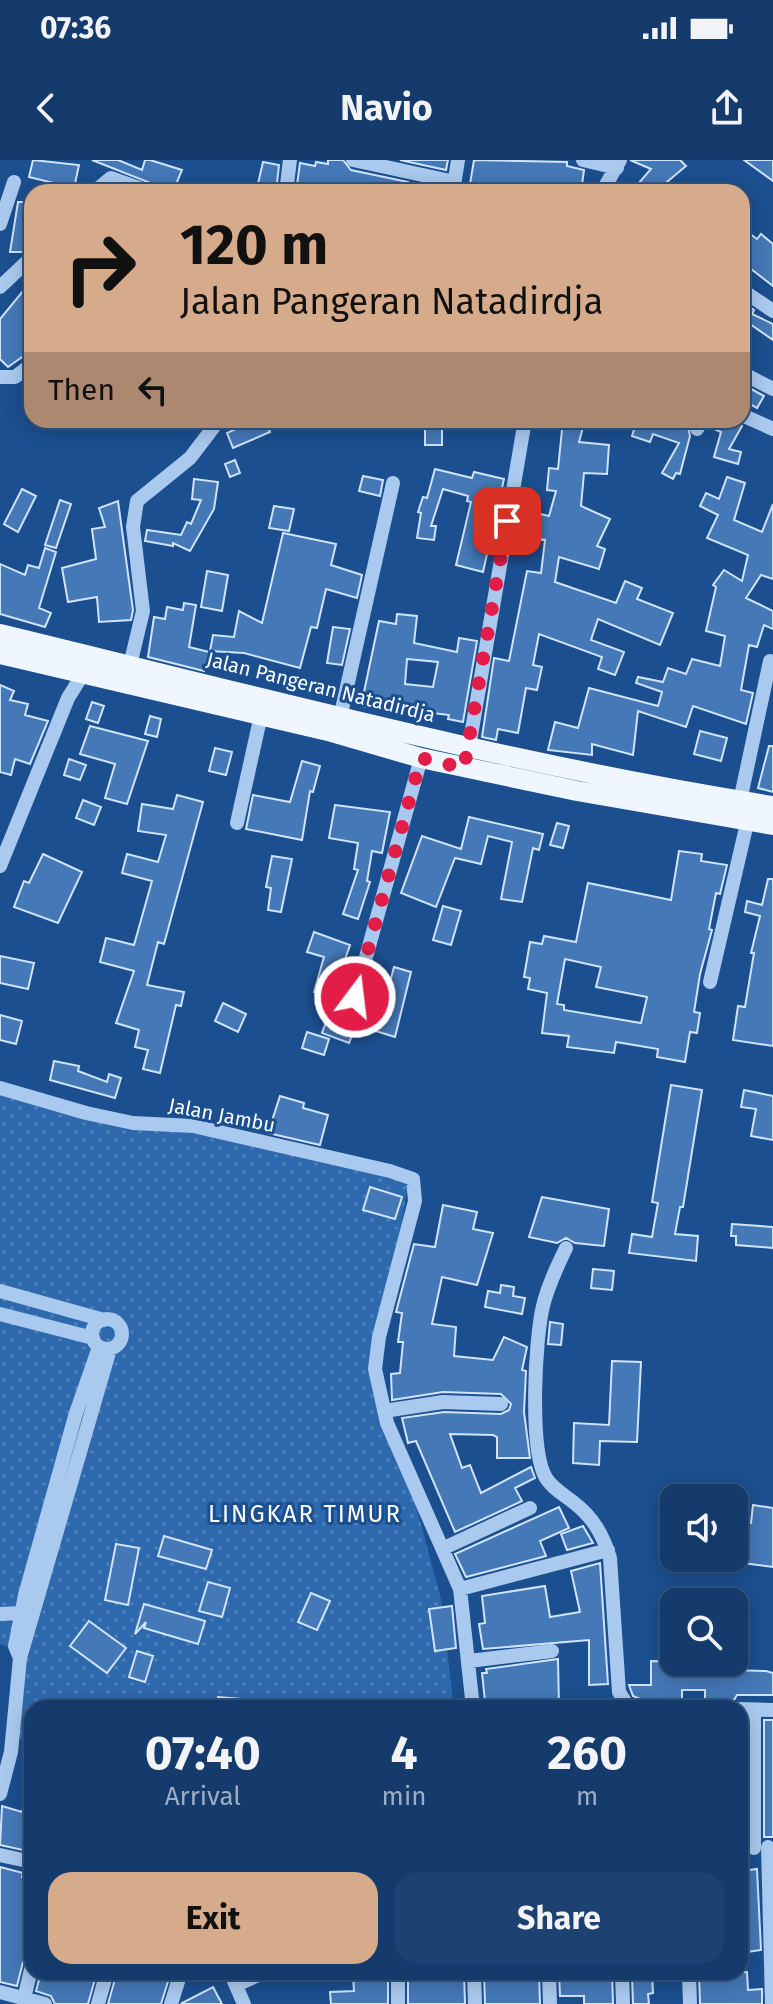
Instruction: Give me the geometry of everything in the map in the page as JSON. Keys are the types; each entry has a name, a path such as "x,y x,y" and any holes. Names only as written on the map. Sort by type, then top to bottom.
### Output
{"main road":[{"name":"Jalan Pangeran Natadirdja","path":"0,634 29,651 83,674 261,715 464,768 577,791 744,810 773,806"},
{"name":"Jalan Pangeran Natadirdja","path":"0,654 29,651 130,665 340,718 744,810 773,825"},
{"path":"464,768 469,747"}],"street":[{"path":"287,184 290,160"},
{"path":"353,160 443,184"},
{"path":"454,184 458,160"},
{"path":"583,160 618,164 610,184"},
{"path":"104,184 111,178 128,184"},
{"path":"0,224 14,182"},
{"path":"0,287 24,264"},
{"path":"750,295 773,311"},
{"path":"0,377 15,377 24,370"},
{"path":"750,377 773,389"},
{"path":"750,419 773,429"},
{"path":"130,665 143,611 133,527 137,501 190,458 213,428"},
{"path":"469,747 524,428"},
{"path":"340,718 393,483"},
{"path":"710,982 770,661"},
{"path":"0,866 68,698 83,674"},
{"path":"237,823 261,715"},
{"path":"355,997 421,758"},
{"name":"Jalan Jambu","path":"0,1088 133,1123 182,1124 407,1176 415,1185 415,1201 375,1355 384,1411"},
{"path":"566,1248 548,1291 538,1333 536,1404 539,1458 551,1485 588,1515 608,1550 619,1692 624,1700"},
{"path":"0,1291 116,1322 122,1332 119,1343 101,1345 0,1314"},
{"path":"0,1794 11,1752 20,1658 101,1345 94,1328 104,1320"},
{"path":"20,1658 15,1646 20,1613 76,1413 101,1345"},
{"path":"472,1700 460,1589 393,1439 384,1411 443,1402 501,1404"},
{"path":"444,1548 530,1508"},
{"path":"460,1589 608,1550"},
{"path":"0,1614 20,1613"},
{"path":"469,1661 552,1651"},
{"path":"748,1710 773,1710"},
{"path":"748,1717 755,1767 759,1848 771,1932 772,2003"},
{"path":"755,1767 773,1767"},
{"path":"0,1855 24,1860"},
{"path":"24,1999 28,1980"},
{"path":"98,2004 105,1980"},
{"path":"171,2004 178,1980"},
{"path":"234,1980 244,2004"},
{"path":"398,1980 398,2004"},
{"path":"474,1980 475,2004"},
{"path":"549,1980 550,2004"},
{"path":"622,1980 623,2004"},
{"path":"689,1980 690,2004"},
{"path":"0,1992 45,2004"}],"shaded area":[{"path":"0,1085 108,1116 187,1133 300,1143 408,1183 379,1367 441,1599 453,1700 24,1700 24,1740 14,1738 23,1653 0,1644"}],"building":[{"path":"33,160 79,165 75,184 58,184 29,177"},
{"path":"92,160 118,160 142,170 145,160 150,160 182,170 176,184 153,184"},
{"path":"328,160 343,160 351,170 408,182 297,184 300,163 315,166 316,162 328,164"},
{"path":"400,160 448,160 446,170"},
{"path":"474,160 567,162 567,166 584,170 582,184 470,184"},
{"path":"630,160 680,160 686,166 665,184 638,184 651,169"},
{"path":"744,160 773,160 773,181"},
{"path":"263,162 279,165 277,184 258,184"},
{"path":"18,202 24,202 24,251 10,252"},
{"path":"750,234 757,239 761,234 773,244 773,286 750,268"},
{"path":"24,290 24,356 8,367 0,359 0,319"},
{"path":"750,307 754,310 752,314 773,324 773,340 750,324"},
{"path":"750,388 764,396 757,408 750,404"},
{"path":"238,428 268,428 270,432 233,448 227,433"},
{"path":"425,428 442,428 442,445 425,445"},
{"path":"562,428 583,428 579,442 609,445 607,474 584,473 581,506 610,519 597,546 605,549 599,569 559,557 555,582 616,603 625,581 642,588 637,599 673,613 660,645 598,619 591,640 624,652 615,675 598,669 602,657 539,634 533,665 542,667 537,690 526,688 518,733 498,729 496,740 482,737 494,658 509,661 527,571 541,573 545,540 536,539 540,514 549,516 556,491 547,490 549,468 558,469"},
{"path":"634,428 688,428 690,436 680,474 676,473 673,479 662,473 679,443 653,434 650,442 632,436"},
{"path":"741,428 729,449 741,452 738,464 714,457 721,432 714,429"},
{"path":"235,460 240,473 230,477 225,464"},
{"path":"435,469 472,478 474,472 504,479 483,572 456,565 471,502 467,501 468,496 443,489 431,526 436,526 434,540 417,538 421,513 418,512 423,497 427,498"},
{"path":"363,476 383,480 380,496 359,491"},
{"path":"727,477 745,483 734,520 762,532 773,504 773,579 761,575 746,598 773,611 773,629 764,625 757,647 749,645 741,690 753,693 746,724 693,706 686,727 638,711 633,755 592,744 592,755 548,750 555,722 578,728 589,688 658,706 662,692 636,683 638,677 663,682 668,668 686,674 692,659 720,666 725,636 706,631 716,587 713,585 724,570 742,581 748,555 707,538 718,515 700,506 706,493 719,499"},
{"path":"194,479 218,482 214,509 190,551 173,543 173,546 145,541 147,530 181,535 187,522 191,524 201,500 192,499"},
{"path":"22,489 36,496 18,532 4,524"},
{"path":"60,500 71,504 56,548 45,545"},
{"path":"118,501 133,610 131,620 99,622 97,597 68,602 62,568 96,559 92,529 105,527 99,508"},
{"path":"274,506 294,509 289,531 269,528"},
{"path":"283,533 336,544 331,565 362,575 357,598 326,589 317,628 311,627 300,668 244,653 210,651 213,635 234,637 239,611 262,623"},
{"path":"45,548 56,552 39,608 51,613 45,627 0,614 0,564 25,575 28,565 39,568"},
{"path":"207,571 228,575 222,611 201,607"},
{"path":"184,603 196,605 189,647 209,652 204,671 148,657 154,617 165,619 167,607 183,610"},
{"path":"397,614 417,616 414,643 457,652 459,638 477,641 463,722 448,719 449,715 410,710 410,707 384,701 383,710 361,706 379,621 396,624","holes":["407,659 438,662 433,687 405,684"]},
{"path":"333,627 350,629 342,665 327,663"},
{"path":"0,685 14,691 10,700 28,704 25,715 48,721 30,764 15,759 11,775 0,772"},
{"path":"92,702 104,706 98,723 86,719"},
{"path":"150,716 161,719 157,737 145,734"},
{"path":"90,726 148,741 127,804 105,798 115,764 80,754"},
{"path":"700,731 727,738 721,761 694,754"},
{"path":"769,746 773,746 773,792 758,788"},
{"path":"215,748 232,752 226,775 209,771"},
{"path":"69,759 86,765 80,780 64,775"},
{"path":"302,761 320,766 313,792 310,791 302,840 246,829 253,795 290,802"},
{"path":"177,795 203,802 164,944 158,942 147,985 184,992 181,1006 176,1005 160,1073 143,1069 148,1050 135,1047 139,1030 116,1023 134,971 100,962 106,938 134,945 152,881 122,873 127,854 158,862 166,835 138,831 142,804 173,809"},
{"path":"83,800 101,807 94,825 76,818"},
{"path":"335,805 390,812 382,853 372,851 367,881 370,882 358,919 343,914 358,870 354,869 358,843 329,838"},
{"path":"469,817 543,834 539,850 533,848 522,902 501,899 512,842 488,836 481,864 455,858 436,907 401,893 422,836 461,849"},
{"path":"557,823 569,826 563,848 550,845"},
{"path":"679,851 702,854 701,861 727,865 720,894 716,893 709,929 712,930 700,974 694,1012 700,1013 697,1033 690,1032 685,1062 657,1057 658,1049 616,1042 614,1053 567,1047 569,1036 542,1033 547,993 528,989 530,978 524,977 530,942 542,944 544,936 576,942 588,883 671,900","holes":["565,959 601,967 596,987 647,997 641,1023 564,1010 564,1005 557,1004"]},
{"path":"43,854 82,872 58,923 14,907 24,881 29,883"},
{"path":"272,856 292,859 281,912 268,910 271,888 266,887"},
{"path":"768,879 773,879 773,1046 733,1040 738,1006 745,1007 754,953 751,953 760,916 745,912 747,901 762,905"},
{"path":"443,906 461,911 451,945 433,940"},
{"path":"314,932 350,945 338,980 349,982 342,1020 356,1025 349,1043 322,1033 335,998 314,992 324,957 307,952"},
{"path":"0,956 34,963 28,989 0,983"},
{"path":"394,967 411,972 395,1037 366,1028 372,1009 382,1012"},
{"path":"223,1003 246,1014 238,1032 215,1021"},
{"path":"0,1015 22,1021 16,1044 0,1040"},
{"path":"307,1032 329,1039 324,1055 302,1048"},
{"path":"54,1061 79,1066 78,1071 107,1082 109,1074 121,1078 115,1098 50,1080"},
{"path":"671,1085 702,1090 683,1207 680,1207 675,1234 698,1236 696,1261 629,1253 632,1234 652,1237 658,1203 652,1202"},
{"path":"744,1090 773,1096 773,1140 751,1136 756,1109 741,1107"},
{"path":"280,1096 304,1103 303,1108 328,1115 320,1145 268,1133"},
{"path":"370,1187 402,1197 395,1219 363,1210"},
{"path":"542,1197 609,1209 604,1246 575,1243 566,1238 557,1243 529,1237"},
{"path":"443,1205 477,1212 473,1229 493,1233 477,1285 442,1277 432,1324 456,1327 454,1356 493,1360 504,1337 527,1347 522,1370 526,1371 524,1412 530,1458 497,1458 497,1437 493,1435 450,1434 462,1468 470,1465 481,1493 531,1467 535,1478 515,1488 522,1501 455,1532 416,1441 408,1443 402,1418 444,1412 501,1414 509,1410 511,1404 501,1394 443,1392 392,1400 391,1374 400,1373 403,1342 398,1342 402,1313 396,1312 414,1244 435,1247"},
{"path":"732,1224 773,1227 773,1248 736,1245 736,1236 731,1236"},
{"path":"593,1269 614,1271 612,1290 591,1288"},
{"path":"501,1285 514,1287 513,1296 525,1298 522,1314 485,1307 488,1291 500,1293"},
{"path":"550,1322 563,1324 561,1345 548,1344"},
{"path":"612,1361 641,1362 637,1442 600,1441 599,1465 573,1463 574,1423 609,1425"},
{"path":"753,1505 773,1508 773,1567 748,1564 748,1523 751,1523"},
{"path":"559,1507 569,1528 540,1541 546,1556 466,1577 455,1554"},
{"path":"583,1526 593,1543 567,1550 561,1534"},
{"path":"164,1536 212,1550 206,1569 158,1556"},
{"path":"116,1544 139,1548 128,1605 105,1600"},
{"path":"600,1563 608,1684 589,1685 589,1640 483,1649 479,1624 485,1623 482,1596 545,1586 550,1617 580,1612 571,1571"},
{"path":"208,1582 230,1588 222,1617 199,1611"},
{"path":"311,1593 330,1601 317,1630 298,1622"},
{"path":"144,1604 205,1621 198,1644 144,1628 146,1622 135,1634"},
{"path":"452,1606 456,1648 435,1651 429,1609"},
{"path":"89,1621 126,1648 107,1673 70,1646"},
{"path":"137,1651 153,1656 145,1682 129,1677"},
{"path":"558,1659 559,1700 485,1700 482,1673 487,1673 486,1669"},
{"path":"651,1661 660,1661 660,1676 748,1676 748,1670 773,1673 773,1695 737,1695 734,1700 705,1700 705,1690 682,1690 682,1700 642,1700 633,1696 629,1685 651,1685"},
{"path":"218,1697 253,1700 218,1700"},
{"path":"764,1720 773,1720 773,1837 764,1837"},
{"path":"2,1806 22,1812 24,1806 24,1850 0,1845"},
{"path":"0,1867 23,1873 24,1960 17,1986 0,1982"},
{"path":"757,1869 761,1950 748,1952 748,1870"},
{"path":"39,1980 95,1980 88,2004 55,2004 51,1996 36,1991"},
{"path":"115,1980 168,1980 161,2004 108,2004"},
{"path":"353,1980 388,1980 388,2004 331,2004 330,1992 354,1991"},
{"path":"408,1980 464,1980 465,2004 408,2004"},
{"path":"484,1980 539,1980 540,2004 485,2004"},
{"path":"559,1980 612,1980 613,2004 584,2004 584,1996 560,1996"},
{"path":"632,1980 652,1980 653,1993 648,1994 649,2004 633,2004"},
{"path":"699,1980 747,1980 748,1990 762,1989 762,2004 700,2004"},
{"path":"213,1987 222,2004 181,2004 182,2003"}],"district":[{"name":"LINGKAR TIMUR","path":"305,1514"}],"route":[{"path":"355,997 421,758 464,768 507,521"}]}
